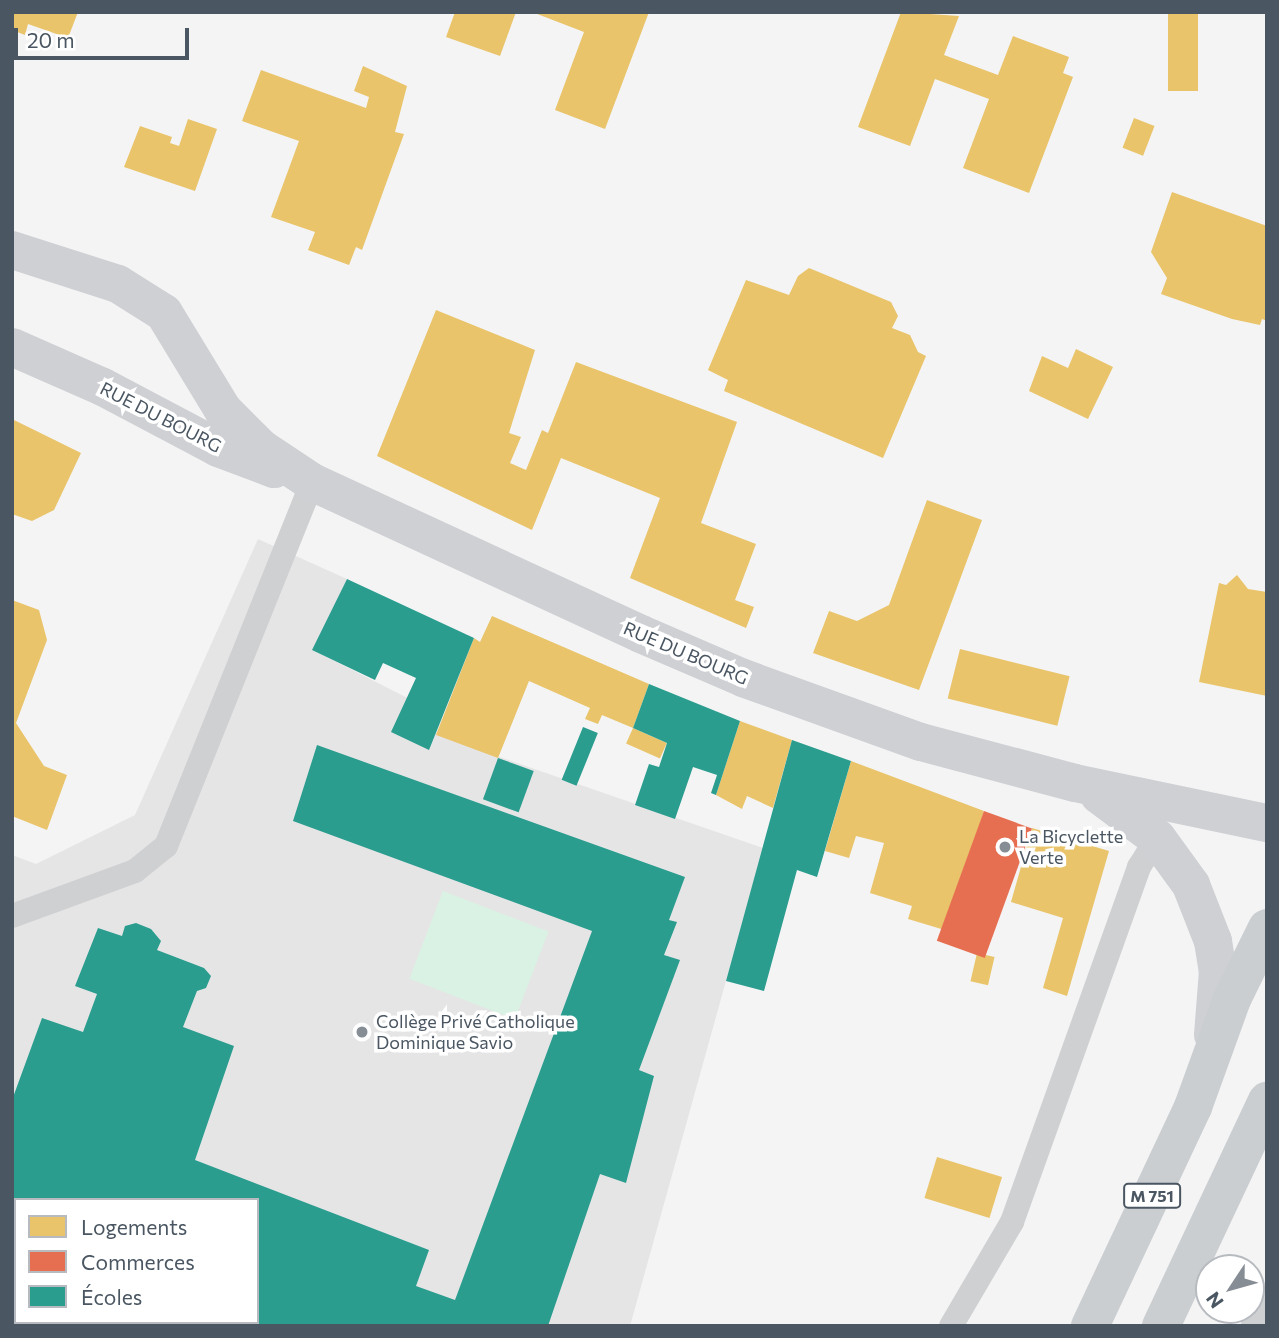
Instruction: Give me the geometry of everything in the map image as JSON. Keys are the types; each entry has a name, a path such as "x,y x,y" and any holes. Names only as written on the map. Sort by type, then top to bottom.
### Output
{"main road":[{"name":"M 751","path":"1090,1326 1174,1150 1232,999 1267,928"},
{"path":"1161,1326 1267,1101"}],"street":[{"name":"RUE DU BOURG","path":"12,250 118,284 163,313 223,410 261,448 312,482"},
{"name":"RUE DU BOURG","path":"12,347 103,387 218,448 312,482 743,678 921,742 1075,783 1267,823"},
{"name":"RUE DU BOURG","path":"1075,783 1109,800 1157,838 1191,885 1213,941 1219,998 1208,1065"},
{"path":"1260,1326 1267,1311"}],"lane":[{"path":"12,916 135,871 166,846 312,482"},
{"path":"951,1326 1012,1222 1139,867 1157,838"}],"shaded area":[{"name":"Collège Privé Catholique Dominique Savio","path":"258,539 347,579 313,650 443,716 436,735 763,848 630,1326 12,1326 12,855 36,864 135,815"}],"green space":[{"path":"443,891 548,931 515,1019 409,979"}],"building: Logements":[{"path":"12,12 78,12 68,38 28,24 25,35 12,30"},
{"path":"455,12 516,12 500,56 446,37"},
{"path":"532,12 649,12 605,129 555,110 584,32"},
{"path":"901,12 959,16 944,55 998,75 1013,36 1069,57 1063,73 1073,77 1029,193 963,168 989,99 935,79 910,146 858,127"},
{"path":"1168,12 1198,12 1198,91 1168,91"},
{"path":"363,66 407,86 395,132 404,134 362,250 356,247 349,265 308,250 315,232 271,217 299,141 242,121 261,70 366,108 369,97 354,91"},
{"path":"1134,118 1155,126 1143,156 1123,148"},
{"path":"188,119 217,129 195,191 124,167 140,126 172,137 170,143 179,146"},
{"path":"1172,192 1267,226 1267,321 1262,319 1260,325 1232,319 1161,294 1167,278 1151,252"},
{"path":"809,268 891,302 898,316 892,328 910,335 918,352 926,356 883,458 724,391 728,380 708,370 746,280 789,295 798,276"},
{"path":"436,310 535,350 509,433 521,437 510,463 526,470 542,430 548,433 576,362 737,422 701,523 756,544 735,600 754,607 746,628 630,578 660,498 561,458 532,530 377,456"},
{"path":"1076,349 1113,367 1088,419 1029,391 1042,356 1068,368"},
{"path":"12,419 81,453 54,510 32,521 12,514"},
{"path":"927,500 982,520 919,690 813,653 829,611 857,621 889,605"},
{"path":"1237,575 1248,589 1267,592 1267,696 1199,682 1219,583 1226,585"},
{"path":"12,600 39,610 47,640 16,723 44,766 67,775 47,830 12,816"},
{"path":"492,616 649,684 633,728 602,715 598,724 585,719 590,708 529,681 498,758 436,735 474,638 480,642"},
{"path":"960,649 1070,676 1057,726 948,698"},
{"path":"740,721 792,740 773,808 747,796 742,809 716,795"},
{"path":"633,728 667,743 660,759 626,744"},
{"path":"851,761 984,811 948,931 908,919 912,906 870,893 884,843 856,836 849,858 825,851"},
{"path":"1032,828 1109,851 1067,996 1043,988 1063,918 1011,902"},
{"path":"977,953 995,957 988,985 970,981"},
{"path":"937,1157 1002,1177 989,1218 924,1198"}],"building: Commerces":[{"path":"984,811 1032,828 985,958 937,941"}],"building: Écoles":[{"path":"347,579 474,638 429,750 391,732 416,678 383,663 375,680 312,650"},
{"path":"649,684 740,721 716,795 711,793 717,775 693,767 675,819 635,805 649,764 659,767 667,743 633,728"},
{"path":"583,727 598,733 576,786 562,780"},
{"path":"792,740 851,761 817,877 797,870 764,991 726,981"},
{"path":"317,745 685,877 669,920 677,922 664,955 680,960 639,1070 654,1076 626,1183 600,1174 548,1326 12,1326 14,1257 14,1324 259,1324 259,1198 14,1198 14,1208 12,1207 12,1100 42,1018 83,1032 97,994 75,986 98,928 122,936 125,926 136,923 151,929 161,941 157,950 204,968 211,976 206,988 197,991 183,1027 234,1046 195,1160 429,1250 416,1286 455,1300 592,931 293,821"},
{"path":"498,758 534,771 519,812 483,799"}],"place":[{"name":"La Bicyclette Verte","path":"1005,847"},
{"name":"Collège Privé Catholique Dominique Savio","path":"362,1032"}]}
